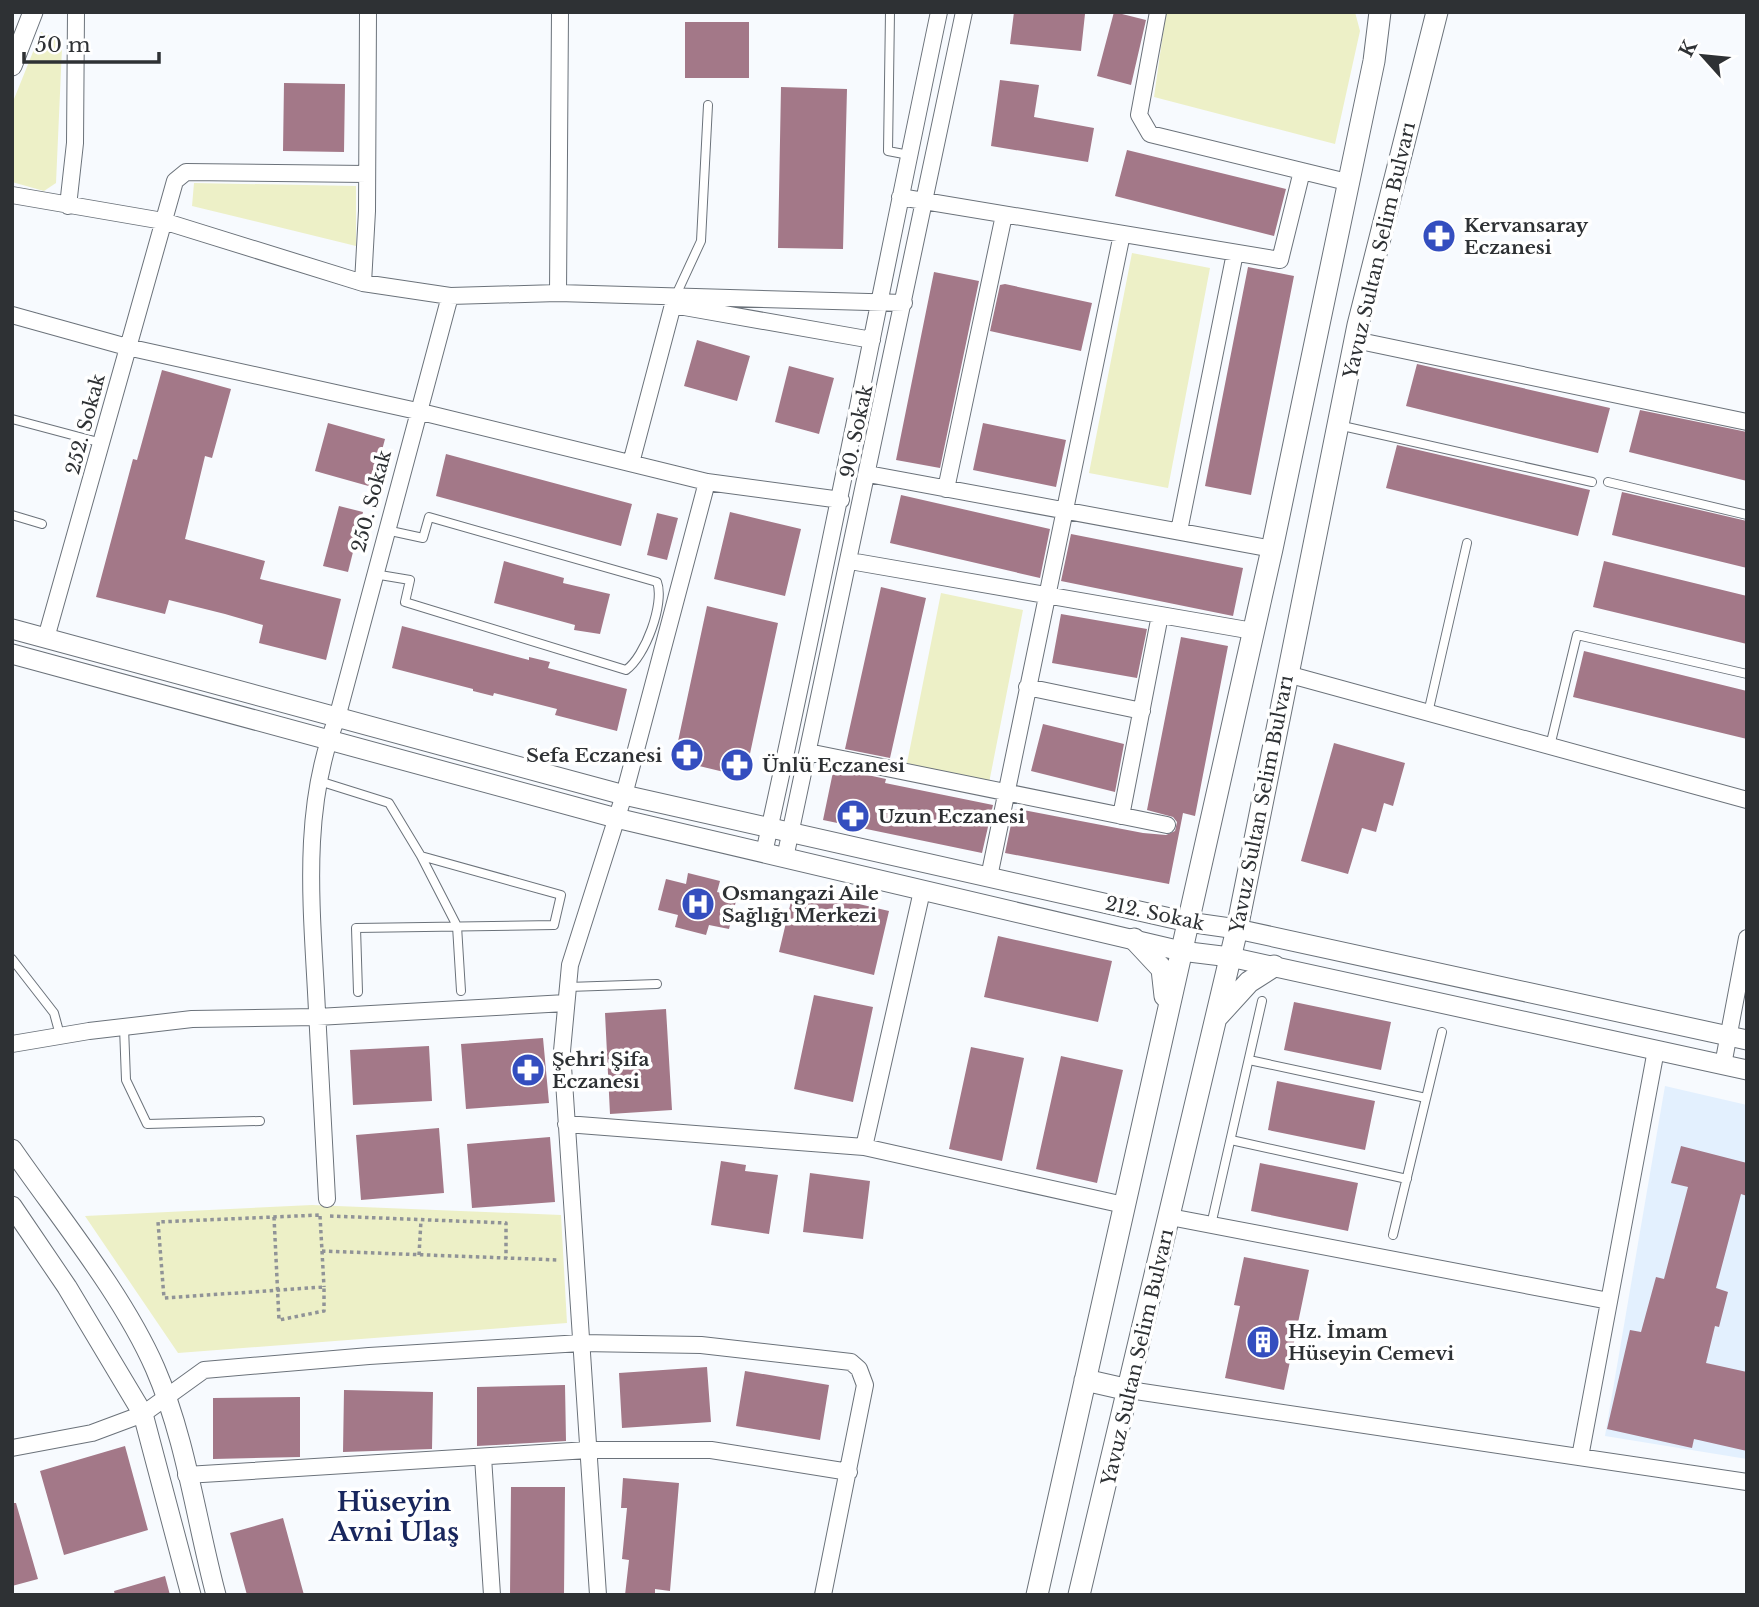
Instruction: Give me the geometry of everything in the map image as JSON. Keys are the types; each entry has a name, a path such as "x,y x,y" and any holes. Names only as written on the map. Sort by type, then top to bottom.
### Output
{"main road":[{"path":"1037,1595 1272,549 1374,61 1380,12"},
{"name":"Yavuz Sultan Selim Bulvarı","path":"1079,1595 1237,929 1355,340 1437,12"},
{"path":"1133,939 1162,969 1167,1016"},
{"path":"1216,1017 1249,982 1274,966"},
{"path":"1085,1380 1129,1390"}],"street":[{"path":"12,66 33,12"},
{"path":"68,206 75,143 76,12"},
{"path":"363,283 368,12"},
{"path":"558,293 560,12"},
{"name":"90. Sokak","path":"764,853 841,500 878,301 939,12"},
{"name":"90. Sokak","path":"785,858 850,561 964,12"},
{"path":"1158,12 1139,116 1150,134 1347,182"},
{"path":"900,197 1280,260 1303,171"},
{"name":"252. Sokak","path":"46,638 175,181 186,172 367,174"},
{"path":"12,195 163,221 363,283 450,296 558,293 674,300 904,303"},
{"path":"946,489 1004,215"},
{"path":"989,877 1122,234"},
{"path":"1179,531 1236,253"},
{"name":"250. Sokak","path":"327,1199 311,845 319,781 327,742 337,718 417,411 450,296"},
{"path":"674,300 872,340"},
{"path":"631,463 674,300"},
{"path":"12,316 127,347 417,411 707,482 841,500"},
{"path":"1355,340 1747,422"},
{"path":"868,474 1272,549"},
{"path":"598,1595 562,1051 567,995 570,965 624,795 707,482"},
{"path":"850,561 1253,631"},
{"path":"1121,816 1160,615"},
{"name":"212. Sokak","path":"12,629 624,795 1188,922 1237,929 1737,1038"},
{"path":"12,654 327,742 616,818 1181,950 1274,966 1747,1070"},
{"path":"1287,674 1747,800"},
{"path":"1027,687 1142,711"},
{"path":"808,752 1167,825"},
{"path":"864,1147 922,891"},
{"path":"1723,1065 1737,1038 1747,938"},
{"path":"12,1044 60,1035 192,1019 317,1017 567,995"},
{"path":"1580,1457 1656,1051"},
{"path":"566,1125 864,1147 1124,1205"},
{"path":"12,1149 125,1313 155,1368 166,1398 216,1595"},
{"path":"12,1206 67,1287 143,1414 191,1595"},
{"path":"1170,1217 1609,1301"},
{"path":"12,1448 92,1433 143,1414 204,1370 369,1356 582,1343 701,1345 851,1362 859,1369 865,1385 822,1595"},
{"path":"1129,1390 1747,1482"},
{"path":"186,1475 588,1450 711,1450 849,1472"},
{"path":"483,1457 492,1595"}],"lane":[{"path":"890,12 888,151 909,155"},
{"path":"674,300 701,241 708,105"},
{"path":"12,419 102,443"},
{"path":"1338,425 1592,482"},
{"path":"1608,482 1747,515"},
{"path":"12,516 42,524"},
{"path":"374,574 410,580 405,603 626,670 636,663 652,628 661,593 657,582 429,517 423,538 386,530"},
{"path":"1428,713 1467,542"},
{"path":"1550,746 1577,635 1747,674"},
{"path":"319,781 389,803 421,856 457,926 461,991"},
{"path":"358,992 356,928 554,925 561,895 421,856"},
{"path":"12,959 54,1013 60,1035"},
{"path":"567,995 657,984"},
{"path":"1211,1225 1262,1001"},
{"path":"124,1027 126,1080 147,1124 260,1121"},
{"path":"1393,1235 1442,1032"},
{"path":"1249,1060 1426,1098"},
{"path":"1231,1140 1406,1179"}],"path":[{"path":"324,1287 164,1298 158,1222 320,1215 506,1223 506,1258"},
{"path":"274,1217 279,1320 324,1311 320,1215"},
{"path":"419,1255 421,1220"},
{"path":"322,1251 575,1261"}],"shaded area":[{"path":"1665,1086 1747,1105 1747,1459 1605,1436"}],"green space":[{"path":"1166,12 1355,12 1360,31 1335,144 1154,97"},
{"path":"41,32 59,40 62,48 56,183 44,191 12,182 12,104"},
{"path":"194,183 356,186 356,246 192,206"},
{"path":"1132,253 1210,268 1168,488 1089,473"},
{"path":"941,593 1023,610 989,783 907,763"},
{"path":"312,1205 561,1215 567,1323 178,1353 85,1216"}],"building":[{"path":"1014,12 1085,14 1081,51 1010,44"},
{"path":"1114,12 1146,20 1131,85 1097,76"},
{"path":"685,22 749,22 749,78 685,78"},
{"path":"1000,80 1039,85 1034,117 1094,128 1088,162 991,146"},
{"path":"284,83 345,84 344,152 283,151"},
{"path":"781,87 847,89 843,249 778,248"},
{"path":"1127,150 1286,189 1274,236 1115,196"},
{"path":"1248,267 1294,276 1251,495 1205,486"},
{"path":"934,272 979,281 940,468 896,460"},
{"path":"1000,285 1092,303 1081,351 990,331"},
{"path":"697,340 750,356 737,401 684,386"},
{"path":"1417,364 1610,408 1598,453 1406,406"},
{"path":"789,366 834,378 819,434 775,422"},
{"path":"162,370 231,389 212,458 205,456 185,539 265,561 260,579 341,599 326,660 259,643 263,625 225,614 169,600 165,614 96,597 133,459 137,460"},
{"path":"1640,410 1747,432 1747,481 1629,452"},
{"path":"328,423 385,439 372,487 315,471"},
{"path":"983,423 1066,440 1056,487 973,470"},
{"path":"1397,445 1590,490 1578,536 1386,488"},
{"path":"446,454 632,504 621,546 436,496"},
{"path":"1622,492 1747,521 1747,568 1612,535"},
{"path":"901,495 1050,529 1040,578 890,543"},
{"path":"339,506 363,512 348,572 323,566"},
{"path":"730,512 801,529 785,596 714,579"},
{"path":"657,513 678,518 667,560 647,555"},
{"path":"1071,534 1243,568 1233,616 1061,581"},
{"path":"504,561 564,578 563,583 610,594 600,634 574,630 575,625 494,603"},
{"path":"1604,561 1747,596 1747,644 1593,607"},
{"path":"881,587 926,598 890,758 845,749"},
{"path":"707,606 778,623 745,777 674,760"},
{"path":"1061,614 1147,629 1137,678 1052,663"},
{"path":"402,626 529,660 529,657 550,662 548,668 627,689 617,731 555,715 557,709 494,693 493,696 392,668"},
{"path":"1181,637 1228,646 1195,816 1183,813 1169,884 1005,853 1014,810 1018,809 1143,833 1166,835 1175,831 1177,822 1173,817 1147,810"},
{"path":"1584,651 1747,691 1747,739 1573,697"},
{"path":"1043,724 1124,744 1115,792 1031,771"},
{"path":"1334,743 1405,763 1393,806 1384,803 1376,832 1362,828 1348,874 1301,861"},
{"path":"840,769 886,779 885,783 993,805 982,853 823,820 833,772 840,773"},
{"name":"Osmangazi Aile Sağlığı Merkezi","path":"688,873 720,881 717,892 737,897 729,929 709,925 706,935 675,927 678,915 658,910 666,879 686,884"},
{"path":"794,889 889,911 874,975 779,952"},
{"path":"998,936 1112,961 1098,1022 984,997"},
{"path":"814,995 873,1007 853,1102 794,1089"},
{"path":"1294,1002 1391,1022 1381,1070 1284,1050"},
{"path":"666,1009 672,1110 610,1114 605,1013"},
{"path":"543,1038 549,1103 466,1109 461,1044"},
{"path":"429,1046 432,1101 353,1105 350,1050"},
{"path":"971,1047 1024,1058 1002,1161 949,1149"},
{"path":"1061,1056 1123,1070 1097,1183 1036,1169"},
{"path":"1277,1081 1375,1101 1365,1150 1268,1130"},
{"path":"439,1128 444,1193 361,1200 356,1135"},
{"path":"550,1137 555,1202 472,1208 467,1144"},
{"path":"1681,1146 1747,1163 1747,1196 1741,1194 1716,1288 1728,1292 1719,1327 1715,1326 1706,1363 1747,1372 1747,1451 1694,1439 1692,1448 1607,1429 1630,1330 1641,1332 1656,1277 1664,1279 1688,1187 1671,1183"},
{"path":"721,1161 746,1165 745,1171 778,1175 769,1234 711,1225"},
{"path":"1260,1163 1358,1183 1348,1231 1251,1211"},
{"path":"810,1173 870,1181 863,1239 803,1232"},
{"name":"Hz. İmam Hüseyin Cemevi","path":"1244,1257 1309,1270 1284,1390 1225,1378 1240,1306 1234,1305"},
{"path":"707,1367 711,1422 622,1428 619,1373"},
{"path":"745,1371 829,1385 820,1440 736,1426"},
{"path":"565,1385 566,1441 477,1446 477,1387"},
{"path":"344,1390 433,1392 432,1449 343,1452"},
{"path":"300,1397 300,1457 213,1459 213,1398"},
{"path":"125,1446 148,1530 64,1555 40,1471"},
{"path":"623,1478 679,1483 670,1591 655,1589 655,1595 625,1595 629,1560 622,1559 627,1508 621,1508"},
{"path":"511,1487 565,1487 564,1595 510,1595"},
{"path":"12,1503 16,1503 38,1579 12,1586"},
{"path":"283,1518 304,1595 247,1595 230,1533"},
{"path":"165,1576 170,1595 115,1595 114,1591"}],"place":[{"name":"Kervansaray Eczanesi","path":"1439,236"},
{"name":"Sefa Eczanesi","path":"687,755"},
{"name":"Ünlü Eczanesi","path":"737,765"},
{"name":"Uzun Eczanesi","path":"853,816"},
{"name":"Osmangazi Aile Sağlığı Merkezi","path":"698,904"},
{"name":"Şehri Şifa Eczanesi","path":"528,1070"},
{"name":"Hz. İmam Hüseyin Cemevi","path":"1263,1342"}],"district":[{"name":"Hüseyin Avni Ulaş","path":"394,1517"}]}
